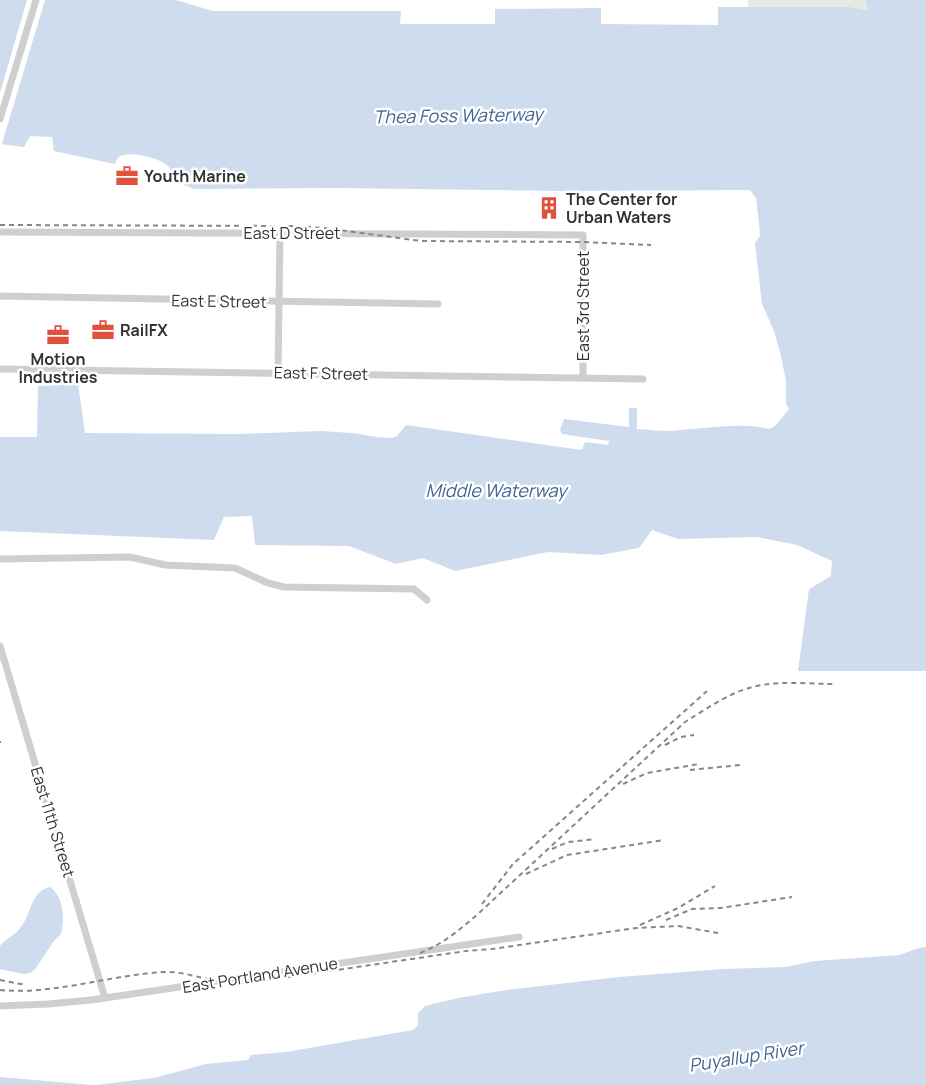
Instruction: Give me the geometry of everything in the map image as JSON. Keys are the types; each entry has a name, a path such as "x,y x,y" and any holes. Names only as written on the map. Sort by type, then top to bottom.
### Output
{"street":[{"path":"0,119 36,0"},
{"name":"East D Street","path":"0,232 583,235"},
{"path":"278,373 280,233"},
{"name":"East 3rd Street","path":"583,235 583,378"},
{"name":"East E Street","path":"0,296 438,304"},
{"name":"East F Street","path":"0,368 643,379"},
{"path":"0,559 130,557 166,565 236,568 268,583 284,587 414,589 427,600"},
{"name":"East 11th Street","path":"0,646 105,998"},
{"name":"East Portland Avenue","path":"0,1006 48,1004 105,998 518,937"}],"shaded area":[{"path":"748,0 865,0 869,10 851,7 748,7"}],"water":[{"path":"0,0 176,0 213,11 401,11 400,24 495,24 495,9 601,8 601,24 718,25 718,7 851,7 868,10 865,0 926,0 926,671 798,671 809,589 831,576 832,561 797,545 757,537 678,539 652,530 639,548 601,555 548,552 455,571 423,558 396,564 349,546 255,545 252,516 224,517 214,540 0,531 0,437 37,437 38,386 78,384 85,433 237,434 320,431 392,438 397,436 406,425 582,450 585,442 608,445 609,441 562,434 560,430 564,419 629,427 629,408 637,408 637,429 669,431 748,426 770,429 776,425 789,409 786,404 786,381 780,352 774,331 762,304 755,243 760,236 759,224 756,198 750,190 194,189 175,181 170,169 164,163 144,156 124,155 119,157 115,164 54,151 52,137 30,136 24,147 0,144"},
{"path":"50,887 55,891 61,902 63,922 61,934 53,942 36,968 30,973 24,974 0,969 0,946 21,927 39,893"},
{"name":"Puyallup River","path":"926,947 926,1085 95,1085 154,1078 206,1064 248,1060 251,1055 286,1052 413,1030 418,1025 418,1013 425,1006 506,990 619,977 723,969 785,967 815,961 899,955"},
{"path":"0,1077 93,1085 0,1085"}],"pier":[{"path":"27,0 45,0 0,147 0,93"}],"railway":[{"path":"0,225 295,226 421,241 583,242 651,245"},
{"path":"420,953 444,941 472,919 685,722 722,700 752,687 780,683 833,684"},
{"path":"482,904 513,864 707,691"},
{"path":"665,745 681,737 694,735"},
{"path":"623,784 647,773 699,764"},
{"path":"690,770 740,765"},
{"path":"552,849 568,842 595,839"},
{"path":"526,874 567,855 664,840"},
{"path":"640,925 678,908 715,886"},
{"path":"666,920 692,909 721,908 792,897"},
{"path":"0,990 41,990 164,972 224,982 255,982 636,928 678,926 718,933"},
{"path":"0,980 26,985"}],"place":[{"name":"Youth Marine","path":"127,176"},
{"name":"The Center for Urban Waters","path":"549,208"},
{"name":"RailFX","path":"103,330"},
{"name":"Motion Industries","path":"58,335"}],"water label":[{"name":"Thea Foss Waterway","path":"458,115"},
{"name":"Middle Waterway","path":"496,490"}]}
